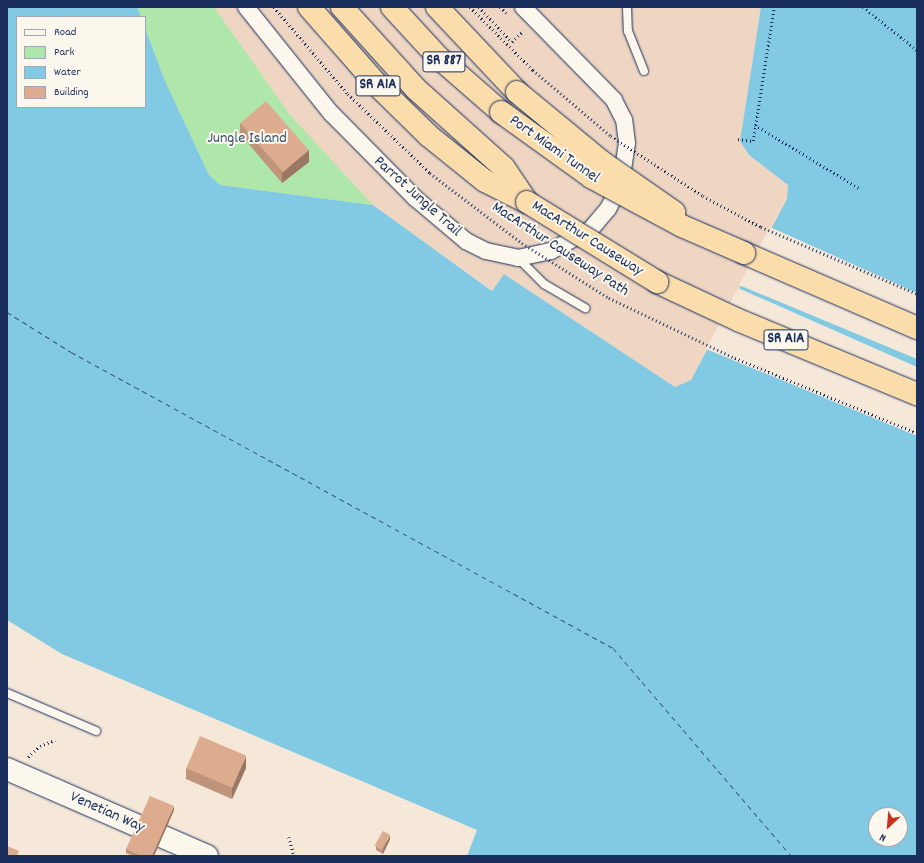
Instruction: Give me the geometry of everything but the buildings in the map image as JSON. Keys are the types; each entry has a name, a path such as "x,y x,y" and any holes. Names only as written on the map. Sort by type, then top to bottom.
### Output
{"highway":[{"name":"MacArthur Causeway","path":"309,7 381,89 454,158 485,181 527,202 657,282 738,320 917,394"},
{"name":"SR 887","path":"342,7 393,66 464,134 504,168 527,202"},
{"name":"Port Miami Tunnel","path":"392,7 438,57 501,112 591,177 676,223 744,253"},
{"path":"437,7 517,92 631,184 744,253 917,328"}],"main road":[{"name":"Venetian Way","path":"10,770 206,856"}],"street":[{"name":"Parrot Jungle Trail","path":"246,7 331,114 415,198 466,241 486,251 518,258 551,251 591,229 608,209 621,183 627,143 624,120 614,100 523,10"}],"lane":[{"path":"627,7 628,31 644,71"},
{"path":"518,258 544,284 585,308"},
{"path":"7,694 96,731"}],"path":[{"name":"MacArthur Causeway Path","path":"274,7 348,94 430,173 522,243 609,298 723,353 917,433"},
{"path":"470,7 533,70 611,136 703,196 761,227 917,294"},
{"path":"479,7 512,42 524,30 519,25"},
{"path":"500,7 523,10"},
{"path":"738,139 753,141 774,7"},
{"path":"863,7 917,50"},
{"path":"755,125 859,188"},
{"path":"10,770 40,746 55,740"},
{"path":"289,838 294,856"}],"shaded area":[{"path":"137,7 761,7 740,141 749,155 789,185 787,199 691,380 675,387 504,274 493,291 373,205 220,185 209,175 165,81 146,31 146,16 141,16"}],"green space":[{"name":"Jungle Island","path":"137,7 214,7 290,115 373,205 220,185 209,175 165,81 146,31 146,16 141,16"}],"water":[{"path":"7,7 137,7 141,16 16,16 16,108 146,108 146,31 165,81 209,175 220,185 373,205 492,291 504,274 675,387 691,380 787,199 788,185 749,155 740,141 761,7 917,7 917,856 467,856 477,830 62,654 7,620"}],"pier":[{"path":"770,227 917,293 917,359 739,285"},
{"path":"738,288 917,367 917,436 706,349"}],"ferry route":[{"path":"7,312 71,352 613,648 791,856"}]}
